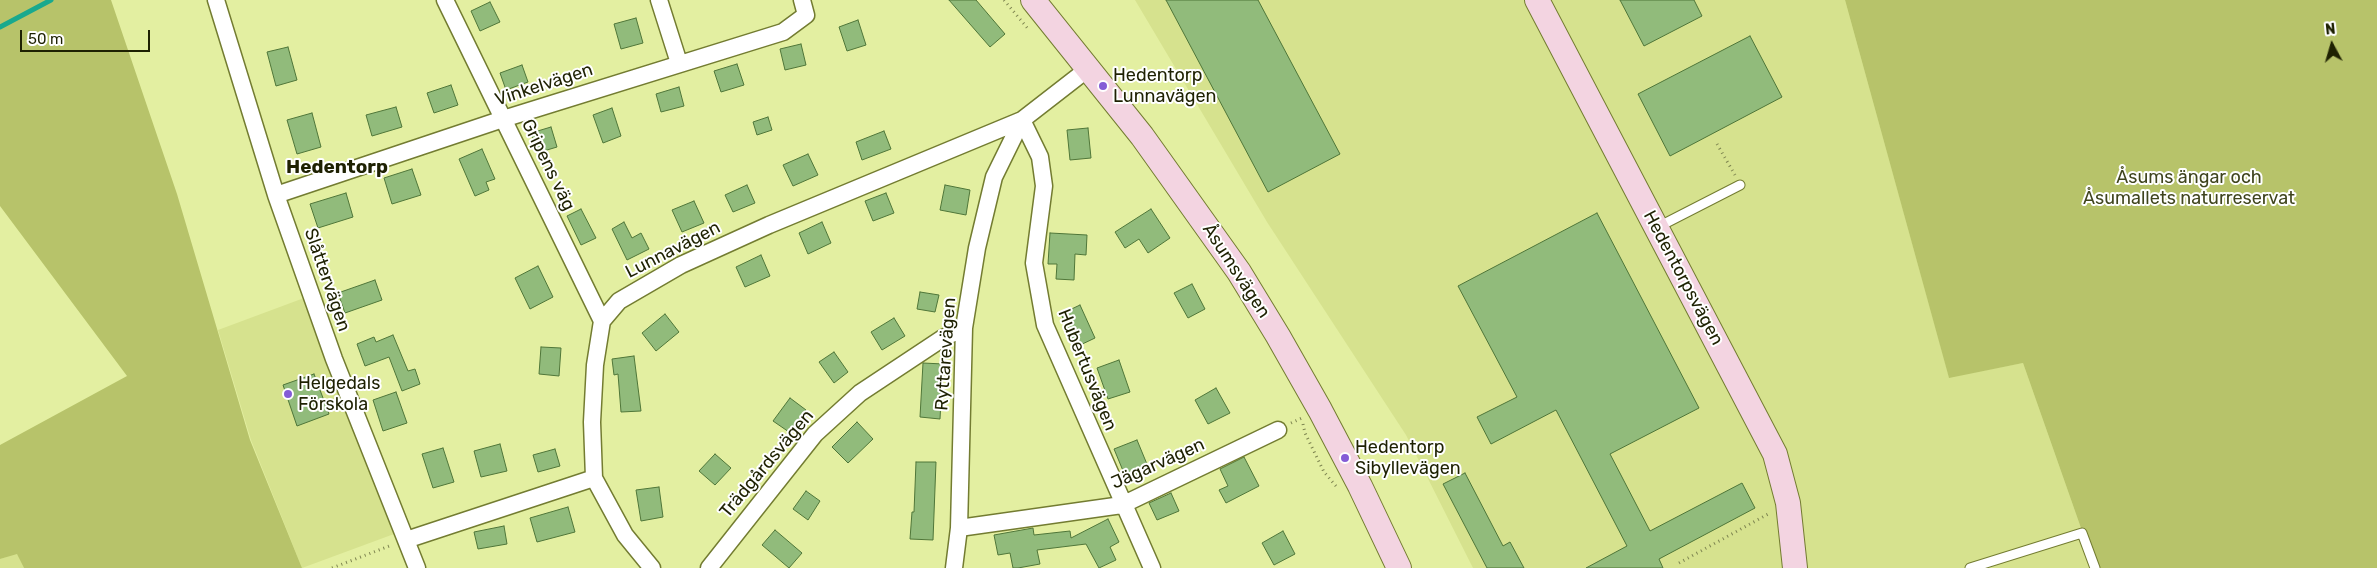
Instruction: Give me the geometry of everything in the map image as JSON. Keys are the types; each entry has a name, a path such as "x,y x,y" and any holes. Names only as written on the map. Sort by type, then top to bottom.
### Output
{"street":[{"name":"Slåttervägen","path":"216,0 276,195 334,359 417,568"},
{"name":"Gripens väg","path":"445,0 602,321"},
{"path":"659,0 679,63"},
{"name":"Vinkelvägen","path":"276,195 503,119 783,32 806,15 802,0"},
{"name":"Åsumsvägen","path":"1033,0 1089,68 1197,211 1269,320 1360,486 1399,568"},
{"name":"Hedentorpsvägen","path":"1537,0 1774,454 1788,503 1795,568"},
{"name":"Lunnavägen","path":"602,321 619,301 681,265 768,225 1022,120 1089,68"},
{"name":"Ryttarevägen","path":"954,568 959,528 964,328 977,248 994,177 1022,120"},
{"name":"Hubertusvägen","path":"1022,120 1040,157 1044,186 1034,263 1044,325 1122,505 1152,568"},
{"path":"602,321 595,366 592,422 594,478 625,535 652,568"},
{"name":"Trädgårdsvägen","path":"708,568 815,434 860,393 943,338 964,328"},
{"name":"Jägarvägen","path":"959,528 1122,505 1278,430"},
{"path":"406,540 594,478"}],"lane":[{"path":"1656,228 1740,184"},
{"path":"1970,568 2082,533 2095,568"}],"path":[{"path":"1004,0 1023,25 1037,36"},
{"path":"1717,144 1740,184"},
{"path":"1299,412 1305,433 1322,468 1342,493"},
{"path":"1322,468 1326,466"},
{"path":"1679,563 1788,503"},
{"path":"332,568 406,540"}],"shaded area":[{"path":"1135,0 1845,0 1949,377 2023,363 2095,568 1473,568 1406,435 1267,222"},
{"name":"Helgedals Förskola","path":"304,298 394,534 302,568 251,440 218,330"},
{"path":"17,553 24,568 0,568 0,559"}],"green space":[{"path":"0,0 111,0 177,194 250,440 302,568 24,568 17,554 0,559 0,445 127,376 0,206"},
{"name":"Åsums ängar och Åsumallets naturreservat","path":"1845,0 2377,0 2377,568 2095,568 2023,363 1949,378"}],"building":[{"path":"949,0 976,0 1005,34 990,47"},
{"path":"1166,0 1258,0 1340,154 1268,192"},
{"path":"1620,0 1694,0 1702,16 1644,46"},
{"path":"490,2 500,22 480,31 471,11"},
{"path":"636,18 643,43 621,49 614,24"},
{"path":"858,20 866,45 847,51 839,27"},
{"path":"1750,36 1782,97 1670,156 1638,94"},
{"path":"801,44 806,65 785,70 780,49"},
{"path":"288,47 297,80 276,86 267,52"},
{"path":"737,64 744,85 721,92 714,71"},
{"path":"522,65 528,82 506,90 500,73"},
{"path":"451,85 458,105 434,113 427,93"},
{"path":"679,87 684,106 661,112 656,94"},
{"path":"396,107 402,127 372,136 366,115"},
{"path":"612,108 621,136 603,143 593,115"},
{"path":"312,113 321,147 297,154 287,120"},
{"path":"768,117 772,130 757,135 753,122"},
{"path":"551,127 557,147 537,153 531,133"},
{"path":"1088,128 1091,158 1070,160 1067,130"},
{"path":"884,131 891,149 862,160 856,142"},
{"path":"482,149 495,179 486,182 489,190 475,196 459,159"},
{"path":"808,154 818,175 793,186 783,165"},
{"path":"412,169 421,195 392,204 384,178"},
{"path":"747,185 755,203 733,212 725,195"},
{"path":"945,185 970,190 966,215 940,210"},
{"path":"346,193 353,217 318,228 310,204"},
{"path":"886,193 894,213 873,221 865,201"},
{"path":"694,201 704,223 682,232 672,210"},
{"path":"581,209 596,238 581,245 567,216"},
{"path":"1151,209 1170,238 1148,253 1139,239 1125,248 1115,232"},
{"path":"1597,213 1699,408 1610,454 1650,531 1742,483 1755,508 1659,559 1663,568 1586,568 1627,546 1556,410 1491,444 1477,417 1517,397 1458,286"},
{"path":"624,222 632,238 641,233 649,249 627,260 612,229"},
{"path":"822,222 831,243 808,254 799,233"},
{"path":"1050,233 1087,235 1086,255 1075,254 1074,280 1056,279 1057,264 1048,264"},
{"path":"761,255 770,276 745,287 736,267"},
{"path":"538,266 553,297 530,309 515,278"},
{"path":"375,280 382,300 345,313 338,293"},
{"path":"1192,284 1205,309 1188,318 1174,293"},
{"path":"920,292 939,295 935,312 917,309"},
{"path":"1080,305 1095,338 1076,347 1061,314"},
{"path":"665,314 679,332 656,351 642,333"},
{"path":"894,318 905,336 882,350 871,332"},
{"path":"393,335 408,371 415,369 420,384 402,391 389,357 365,366 357,344 374,337 376,342"},
{"path":"541,347 561,348 559,376 539,374"},
{"path":"834,352 848,372 834,383 819,362"},
{"path":"634,356 641,411 621,412 618,374 614,375 612,359"},
{"path":"1119,360 1130,392 1108,399 1097,368"},
{"path":"923,363 943,364 940,419 920,417"},
{"path":"314,374 329,414 297,426 283,385"},
{"path":"1216,388 1230,413 1208,424 1195,400"},
{"path":"396,392 407,423 383,431 373,400"},
{"path":"790,398 806,410 789,432 773,421"},
{"path":"857,422 873,439 848,463 832,447"},
{"path":"1137,440 1149,469 1126,478 1114,449"},
{"path":"500,444 507,471 481,477 474,451"},
{"path":"443,448 454,482 433,488 422,454"},
{"path":"555,449 560,466 538,472 533,455"},
{"path":"715,454 731,468 715,485 699,471"},
{"path":"1244,457 1259,486 1226,503 1219,490 1228,486 1220,469"},
{"path":"916,462 936,462 933,540 910,539 912,512 914,512"},
{"path":"1465,473 1503,546 1510,542 1524,568 1487,568 1443,484"},
{"path":"659,487 663,517 641,521 636,490"},
{"path":"806,491 820,501 808,520 793,509"},
{"path":"1171,493 1179,511 1157,520 1149,503"},
{"path":"568,507 575,532 537,542 530,518"},
{"path":"1108,519 1119,542 1110,547 1116,560 1099,568 1086,544 1037,550 1040,564 1018,568 1013,568 1010,553 998,555 994,535 1033,528 1034,535 1070,531 1071,538"},
{"path":"504,526 507,544 478,549 474,532"},
{"path":"775,530 802,553 789,568 762,545"},
{"path":"1283,531 1295,554 1274,565 1262,543"}],"waterway":[{"path":"0,27 51,0"}],"place":[{"name":"Hedentorp Lunnavägen","path":"1103,86"},
{"name":"Helgedals Förskola","path":"288,394"},
{"name":"Hedentorp Sibyllevägen","path":"1345,458"}],"district":[{"name":"Hedentorp","path":"337,168"}]}
